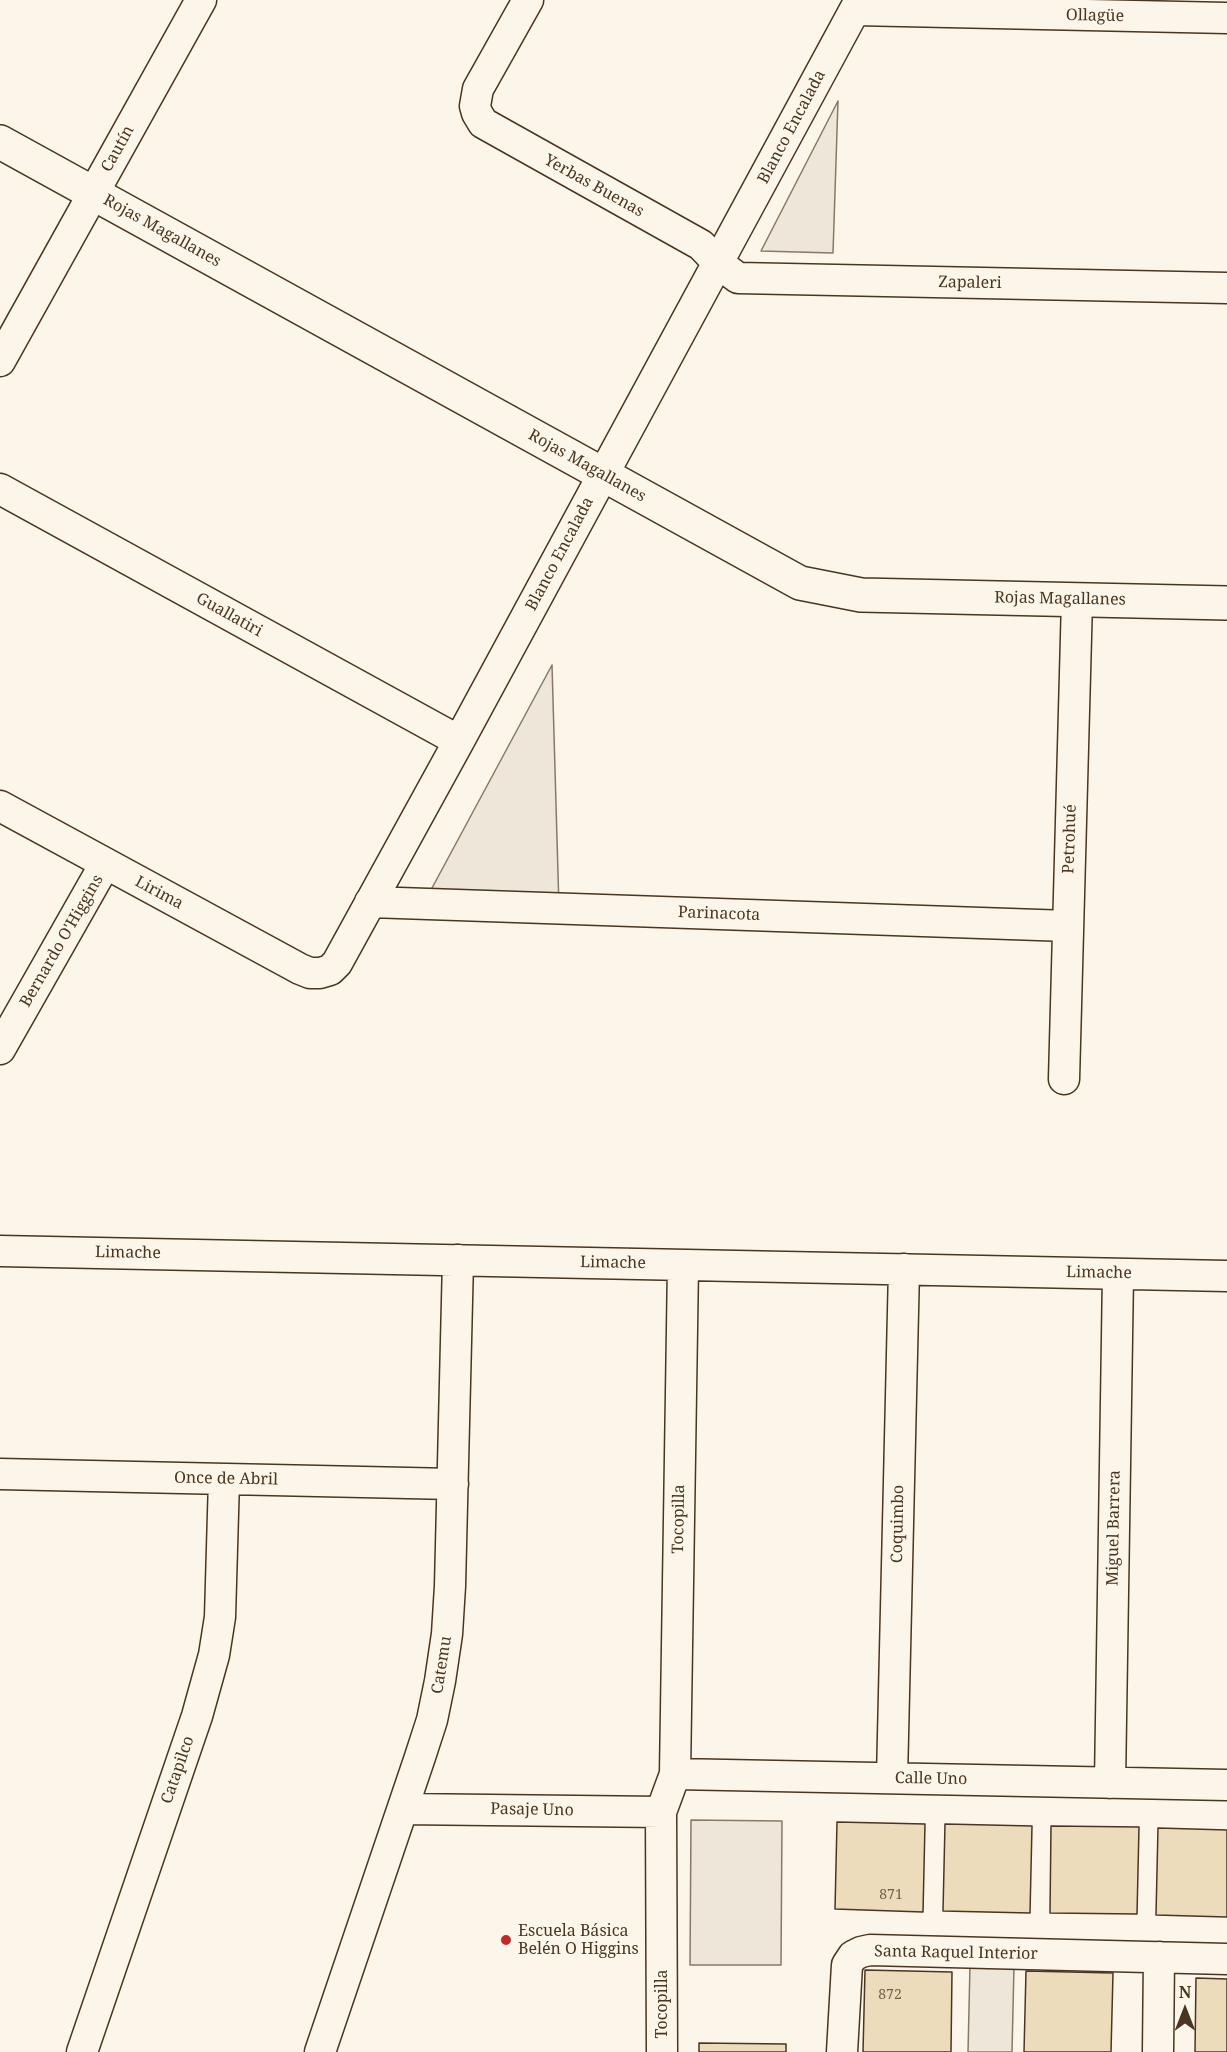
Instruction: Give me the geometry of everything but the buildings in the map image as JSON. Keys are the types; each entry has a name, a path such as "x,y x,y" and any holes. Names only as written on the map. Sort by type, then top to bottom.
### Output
{"street":[{"name":"Cautín","path":"0,361 201,0"},
{"name":"Yerbas Buenas","path":"528,0 478,89 475,106 483,123 701,245 718,263"},
{"name":"Ollagüe","path":"858,5 1227,18"},
{"name":"Blanco Encalada","path":"320,973 330,970 337,963 858,5"},
{"name":"Rojas Magallanes","path":"0,142 800,583 861,595 1227,603"},
{"name":"Zapaleri","path":"718,263 738,278 1227,288"},
{"name":"Guallatiri","path":"0,489 459,741"},
{"name":"Petrohué","path":"1064,1079 1077,600"},
{"name":"Lirima","path":"0,806 300,969 310,973 320,973"},
{"name":"Bernardo O'Higgins","path":"0,1049 105,864"},
{"name":"Parinacota","path":"370,902 1068,926"},
{"name":"Limache","path":"0,1251 1227,1276"},
{"name":"Catemu","path":"320,2052 432,1720 440,1682 450,1596 458,1260"},
{"name":"Tocopilla","path":"675,1774 683,1265"},
{"name":"Coquimbo","path":"892,1778 904,1269"},
{"name":"Miguel Barrera","path":"1110,1783 1118,1274"},
{"name":"Once de Abril","path":"0,1474 453,1484"},
{"name":"Catapilco","path":"82,2052 197,1716 214,1655 220,1617 224,1479"},
{"name":"Calle Uno","path":"675,1774 1227,1785"},
{"path":"661,1812 675,1774"},
{"name":"Pasaje Uno","path":"403,1809 661,1812"},
{"name":"Tocopilla","path":"661,1812 662,2052"},
{"name":"Santa Raquel Interior","path":"842,2052 847,1965 853,1956 861,1952 870,1950 1227,1959"},
{"path":"1158,2052 1159,1957"}],"shaded area":[{"path":"838,101 833,253 761,251"},
{"path":"552,665 559,908 425,901"},
{"path":"691,1820 782,1821 781,1965 690,1965"},
{"path":"970,1965 1014,1966 1012,2052 968,2052"}],"place":[{"name":"Escuela Básica Belén O Higgins","path":"506,1940"}]}
